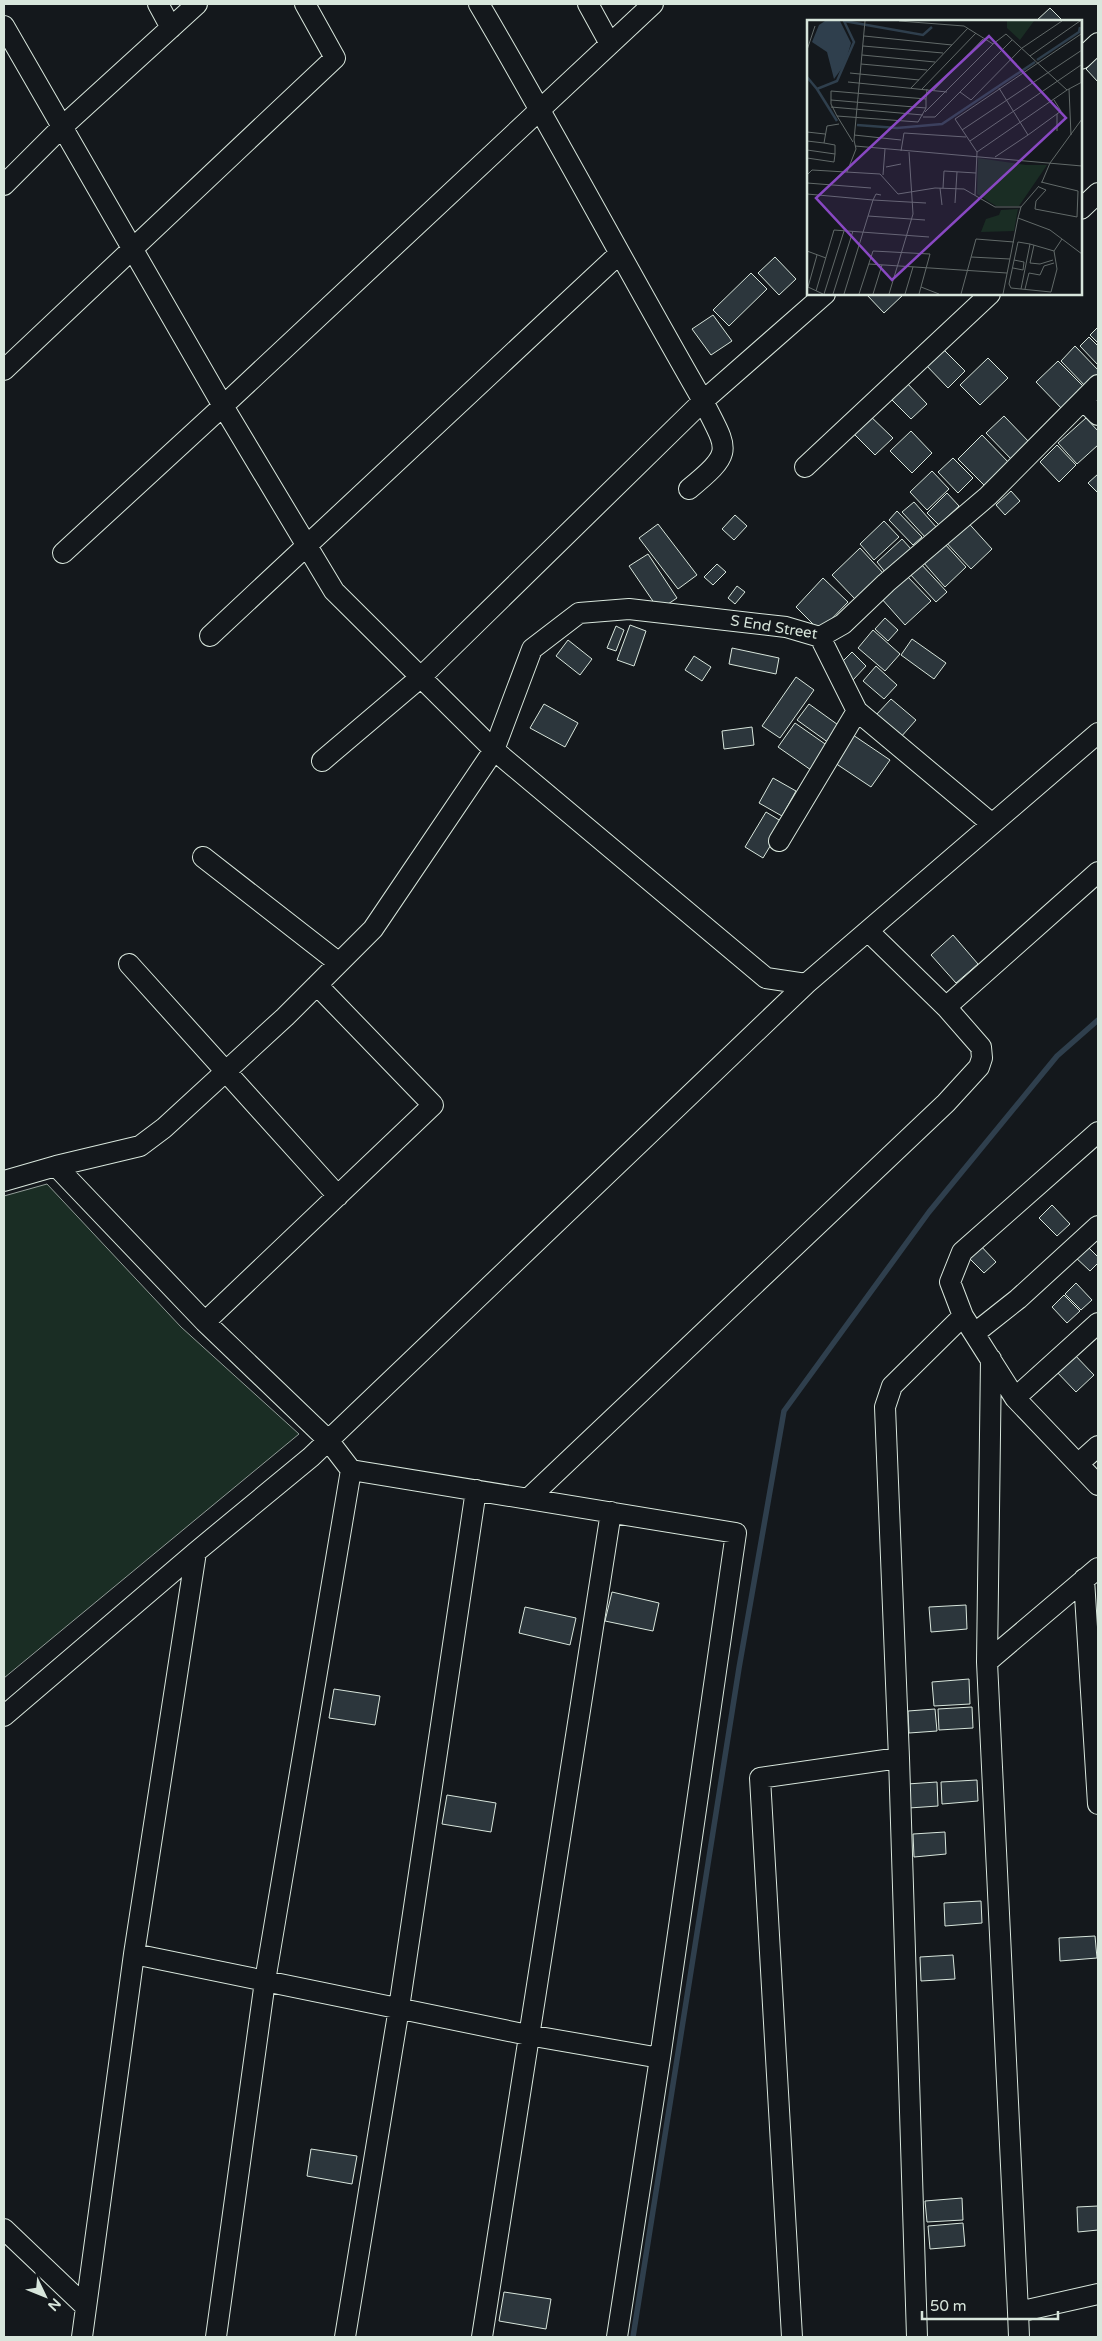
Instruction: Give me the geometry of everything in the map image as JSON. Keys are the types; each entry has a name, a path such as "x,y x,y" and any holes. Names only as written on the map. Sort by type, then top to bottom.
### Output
{"street":[{"path":"158,4 171,28"},
{"path":"4,185 62,127 197,4"},
{"path":"4,370 336,58 305,4"},
{"path":"479,4 541,109 619,254 704,401 724,443 722,457 714,468 690,489"},
{"path":"588,4 610,44"},
{"path":"63,553 654,4"},
{"path":"4,26 223,406 334,591 494,750 766,978 806,984"},
{"path":"1082,58 1098,43"},
{"path":"1082,208 1098,193"},
{"path":"210,636 619,254"},
{"path":"322,761 421,677 704,401 824,295"},
{"path":"804,467 989,295"},
{"name":"S End Street","path":"4,1181 56,1166 140,1146 164,1128 226,1072 317,986 373,929 494,750 532,649 579,614 629,609 786,626 820,637 843,624 886,582 988,496 1098,385"},
{"path":"1083,400 1098,415"},
{"path":"820,637 857,711 992,824"},
{"path":"779,841 857,711"},
{"path":"4,1716 196,1552 311,1457 806,984 1098,733"},
{"path":"202,857 339,964"},
{"path":"946,1007 1098,872"},
{"path":"528,1499 946,1103 980,1067 982,1058 981,1047 946,1007 868,931"},
{"path":"128,964 338,1196"},
{"path":"205,1322 433,1106 317,986"},
{"path":"1098,1132 962,1252 950,1282 963,1316 1015,1398 1098,1486"},
{"path":"56,1166 205,1322 328,1440 351,1470 736,1533 660,2058 616,2337"},
{"path":"975,1333 1018,1299 1098,1226"},
{"path":"917,2337 886,1407 892,1386 963,1316"},
{"path":"1015,1398 1098,1323"},
{"path":"991,1359 987,1662 1019,2337"},
{"path":"1078,1464 1098,1446"},
{"path":"216,2337 265,1981 351,1470"},
{"path":"345,2337 400,2008 476,1490"},
{"path":"482,2337 611,1512"},
{"path":"82,2337 134,1954 196,1552"},
{"path":"987,1662 1091,1574"},
{"path":"1091,1574 1098,1804"},
{"path":"792,2337 760,1778 899,1758"},
{"path":"134,1954 528,2035 660,2058"},
{"path":"4,2229 86,2307"},
{"path":"1018,2312 1098,2294"}],"green space":[{"path":"47,1184 181,1327 299,1434 4,1678 4,1196"}],"building":[{"path":"1050,8 1062,20 1037,20"},
{"path":"1098,57 1098,82 1086,69"},
{"path":"775,257 796,279 779,295 758,273"},
{"path":"751,273 767,289 729,326 713,310"},
{"path":"867,295 903,295 884,313"},
{"path":"713,315 732,341 711,355 692,329"},
{"path":"1098,327 1098,343 1090,335"},
{"path":"1089,337 1098,346 1098,365 1080,346"},
{"path":"1075,346 1098,370 1098,381 1089,390 1061,361"},
{"path":"941,347 965,371 948,388 924,363"},
{"path":"988,358 1008,378 980,405 960,385"},
{"path":"1058,361 1086,389 1064,411 1036,382"},
{"path":"905,381 927,404 911,419 889,397"},
{"path":"866,412 893,438 875,455 849,429"},
{"path":"1004,416 1030,443 1012,460 986,433"},
{"path":"1086,418 1098,431 1098,445 1077,464 1058,443"},
{"path":"911,431 932,453 912,473 890,451"},
{"path":"982,435 1010,464 986,487 958,459"},
{"path":"1057,445 1076,465 1059,482 1040,462"},
{"path":"953,458 973,478 958,493 938,472"},
{"path":"932,471 949,489 927,510 910,492"},
{"path":"1098,474 1098,493 1088,483"},
{"path":"1011,491 1020,501 1005,515 996,505"},
{"path":"947,493 959,506 939,525 927,513"},
{"path":"914,502 937,528 926,538 902,512"},
{"path":"897,511 922,537 913,545 889,520"},
{"path":"735,515 747,526 734,540 722,529"},
{"path":"963,517 992,549 971,569 941,537"},
{"path":"884,521 899,537 874,560 860,544"},
{"path":"658,524 697,575 678,589 639,538"},
{"path":"902,539 911,549 885,572 877,562"},
{"path":"944,543 966,567 945,587 923,562"},
{"path":"860,548 883,573 855,599 832,575"},
{"path":"648,554 677,598 659,610 629,566"},
{"path":"920,563 947,592 936,602 909,573"},
{"path":"717,564 726,572 713,585 704,577"},
{"path":"906,575 931,601 905,625 881,598"},
{"path":"823,578 848,602 820,631 796,607"},
{"path":"737,586 745,592 735,604 728,598"},
{"path":"885,618 898,630 888,641 875,629"},
{"path":"630,625 646,631 634,666 617,660"},
{"path":"616,626 624,630 616,651 607,648"},
{"path":"873,630 900,654 885,671 858,648"},
{"path":"912,639 946,663 934,679 901,655"},
{"path":"568,640 592,659 580,675 556,656"},
{"path":"732,648 779,658 776,674 729,664"},
{"path":"852,652 866,666 853,680 838,666"},
{"path":"694,656 711,667 702,681 685,670"},
{"path":"876,666 897,685 884,699 863,681"},
{"path":"796,677 814,690 780,738 762,726"},
{"path":"891,699 916,720 900,738 875,716"},
{"path":"544,704 578,723 565,747 530,728"},
{"path":"809,704 841,727 829,743 797,720"},
{"path":"795,723 828,746 811,770 778,747"},
{"path":"752,727 754,745 724,749 722,731"},
{"path":"853,735 890,760 871,787 835,763"},
{"path":"773,778 796,791 782,816 759,803"},
{"path":"766,812 784,823 763,858 745,847"},
{"path":"953,935 978,964 956,983 931,955"},
{"path":"1052,1205 1070,1224 1057,1236 1039,1218"},
{"path":"978,1243 996,1262 984,1273 966,1255"},
{"path":"1086,1245 1098,1257 1098,1263 1090,1271 1074,1256"},
{"path":"1076,1283 1092,1300 1081,1310 1065,1294"},
{"path":"1064,1295 1080,1311 1067,1323 1052,1307"},
{"path":"1072,1352 1094,1375 1076,1392 1054,1369"},
{"path":"612,1592 659,1603 653,1631 605,1621"},
{"path":"966,1605 967,1629 931,1632 929,1607"},
{"path":"525,1607 576,1618 570,1645 519,1633"},
{"path":"969,1679 970,1704 934,1706 932,1682"},
{"path":"334,1689 380,1696 375,1725 329,1718"},
{"path":"972,1707 973,1728 939,1730 938,1709"},
{"path":"935,1709 937,1731 909,1733 908,1711"},
{"path":"977,1780 978,1801 942,1804 941,1782"},
{"path":"937,1782 938,1806 909,1808 907,1784"},
{"path":"447,1795 496,1803 491,1832 442,1824"},
{"path":"945,1832 946,1854 914,1857 913,1834"},
{"path":"981,1901 982,1923 945,1926 944,1903"},
{"path":"1095,1936 1097,1958 1060,1961 1059,1938"},
{"path":"953,1955 955,1979 921,1981 920,1957"},
{"path":"311,2149 357,2156 352,2184 307,2176"},
{"path":"962,2198 963,2220 927,2222 925,2201"},
{"path":"1098,2206 1098,2230 1078,2232 1077,2207"},
{"path":"963,2223 965,2246 930,2249 928,2226"},
{"path":"504,2292 551,2299 546,2329 499,2321"}],"waterway":[{"path":"633,2337 739,1668 784,1411 929,1212 1057,1056 1098,1020"}]}
